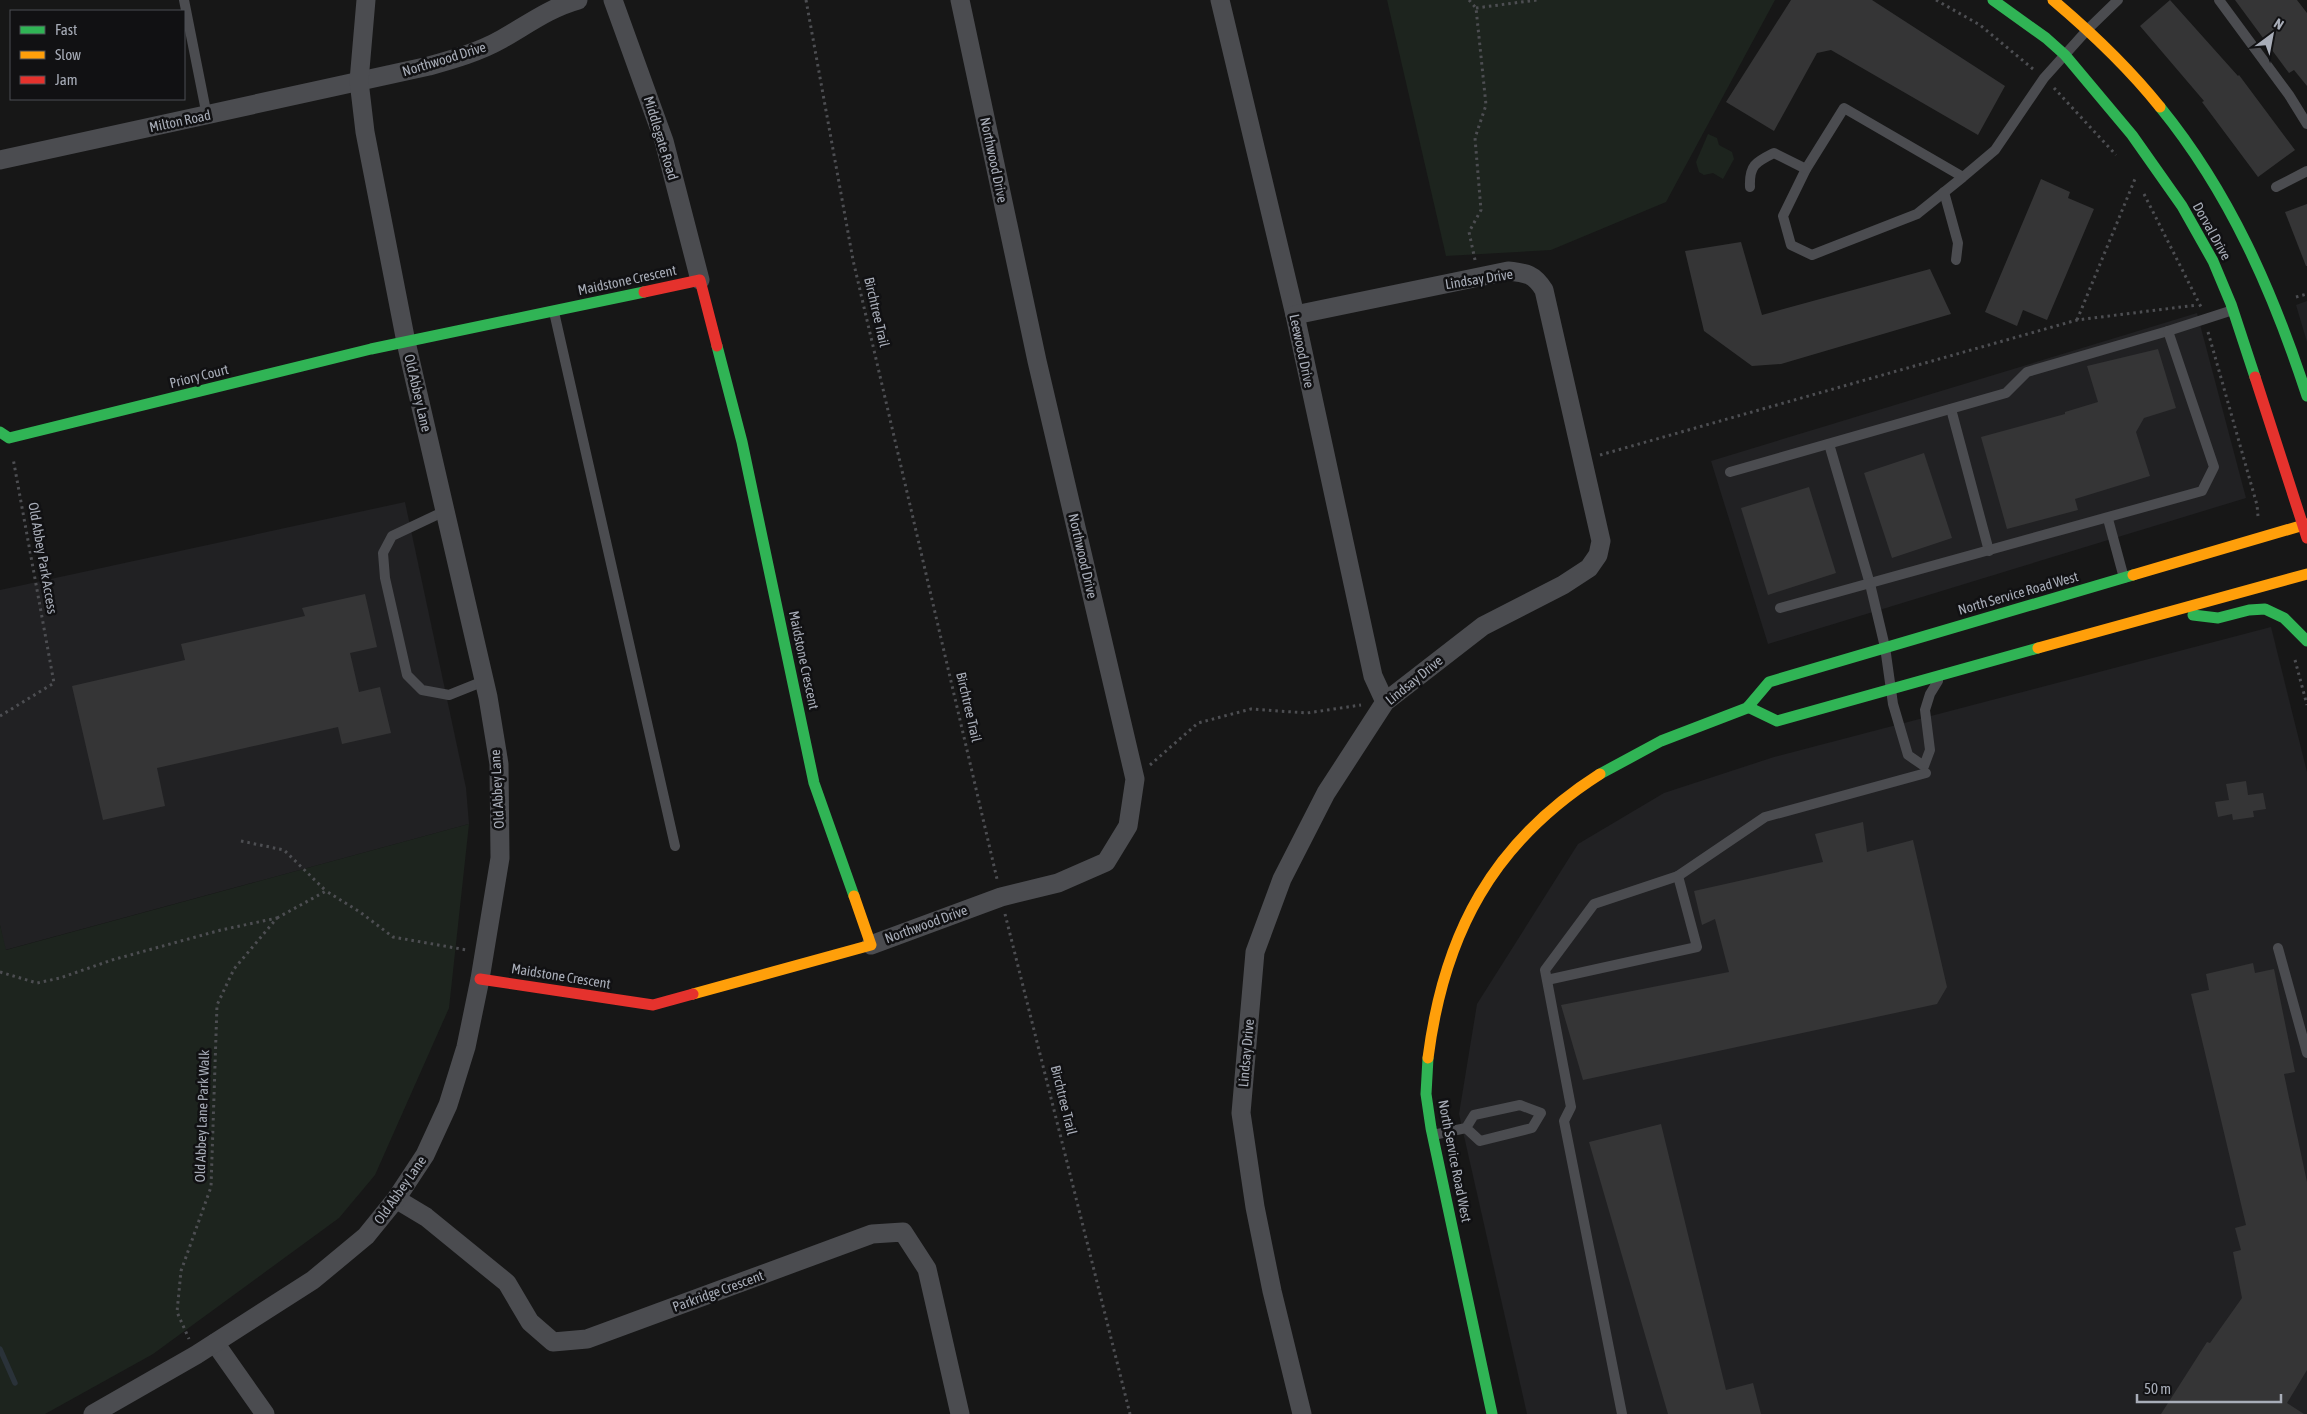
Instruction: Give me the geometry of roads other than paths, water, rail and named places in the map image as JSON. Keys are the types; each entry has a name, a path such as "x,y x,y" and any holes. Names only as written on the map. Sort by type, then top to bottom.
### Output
{"street":[{"name":"Old Abbey Lane","path":"93,1414 196,1355 313,1280 366,1236 396,1199 425,1155 448,1105 466,1047 480,979 500,858 499,764 484,681 406,342 365,132 359,81 366,0"},
{"name":"Northwood Drive","path":"359,81 429,66 474,52 501,40 538,16 578,0"},
{"name":"Middlegate Road","path":"613,0 664,141 700,280"},
{"name":"Northwood Drive","path":"871,944 1001,897 1058,883 1106,862 1128,826 1135,779 1037,361 960,0"},
{"name":"Leewood Drive","path":"1220,0 1295,315 1373,676 1385,702"},
{"name":"Dorval Drive","path":"1993,0 2046,38 2066,55 2132,135 2182,206 2213,261 2233,310 2305,525 2307,538"},
{"name":"Dorval Drive","path":"2053,0 2106,45 2142,85 2201,159 2257,260 2297,361 2307,396"},
{"name":"Milton Road","path":"0,160 359,81"},
{"name":"Lindsay Drive","path":"1295,315 1508,271 1524,272 1537,279 1544,290 1602,541 1598,555 1589,568 1563,585 1483,626 1385,702 1322,801 1282,879 1255,952 1240,1113 1255,1207 1270,1282 1302,1414"},
{"name":"Maidstone Crescent","path":"406,342 700,280 742,442 814,783 871,944 653,1005 480,979"},
{"name":"Priory Court","path":"5,435 406,342"},
{"name":"North Service Road West","path":"1492,1414 1432,1135 1426,1093 1433,1031 1447,974 1460,936 1480,891 1498,865 1524,836 1557,806 1596,776 1662,740 1748,708 1769,682 2305,525"},
{"path":"1748,708 1777,721 2307,574"},
{"path":"2172,612 2218,618 2249,610 2264,609 2284,618 2307,641"},
{"name":"Parkridge Crescent","path":"396,1199 426,1217 507,1283 530,1322 553,1342 587,1339 872,1234 903,1232 927,1269 960,1414"},
{"path":"215,1343 265,1414"}],"lane":[{"path":"184,0 206,116"},
{"path":"1963,177 1844,108 1806,169 1783,216 1791,245 1812,255 1917,214 1963,177 1995,150 2044,78 2088,29 2118,0"},
{"path":"2219,0 2289,95 2307,124"},
{"path":"1750,187 1749,173 1756,162 1774,152 1806,169"},
{"path":"2276,187 2307,171"},
{"path":"1944,192 1958,243 1956,260"},
{"path":"1730,472 2006,393 2027,372 2233,310"},
{"path":"553,311 675,846"},
{"path":"1780,608 2108,519 2202,491 2214,467 2168,331"},
{"path":"1951,409 1990,551"},
{"path":"1829,444 1870,584 1885,647 1893,704 1908,755 1924,766 1930,750 1925,710 1930,694 1942,676"},
{"path":"445,511 392,536 383,553 387,588 407,675 422,690 449,695 484,681"},
{"path":"2108,519 2124,578"},
{"path":"1622,1414 1564,1121 1571,1107 1545,970 1594,904 1678,876 1765,817 1926,773"},
{"path":"1547,980 1698,948 1678,876"},
{"path":"2278,948 2307,1054"},
{"path":"1432,1135 1466,1128 1474,1115 1520,1104 1541,1113 1532,1128 1480,1141 1466,1128"}],"waterway":[{"path":"0,1349 15,1383"}]}
